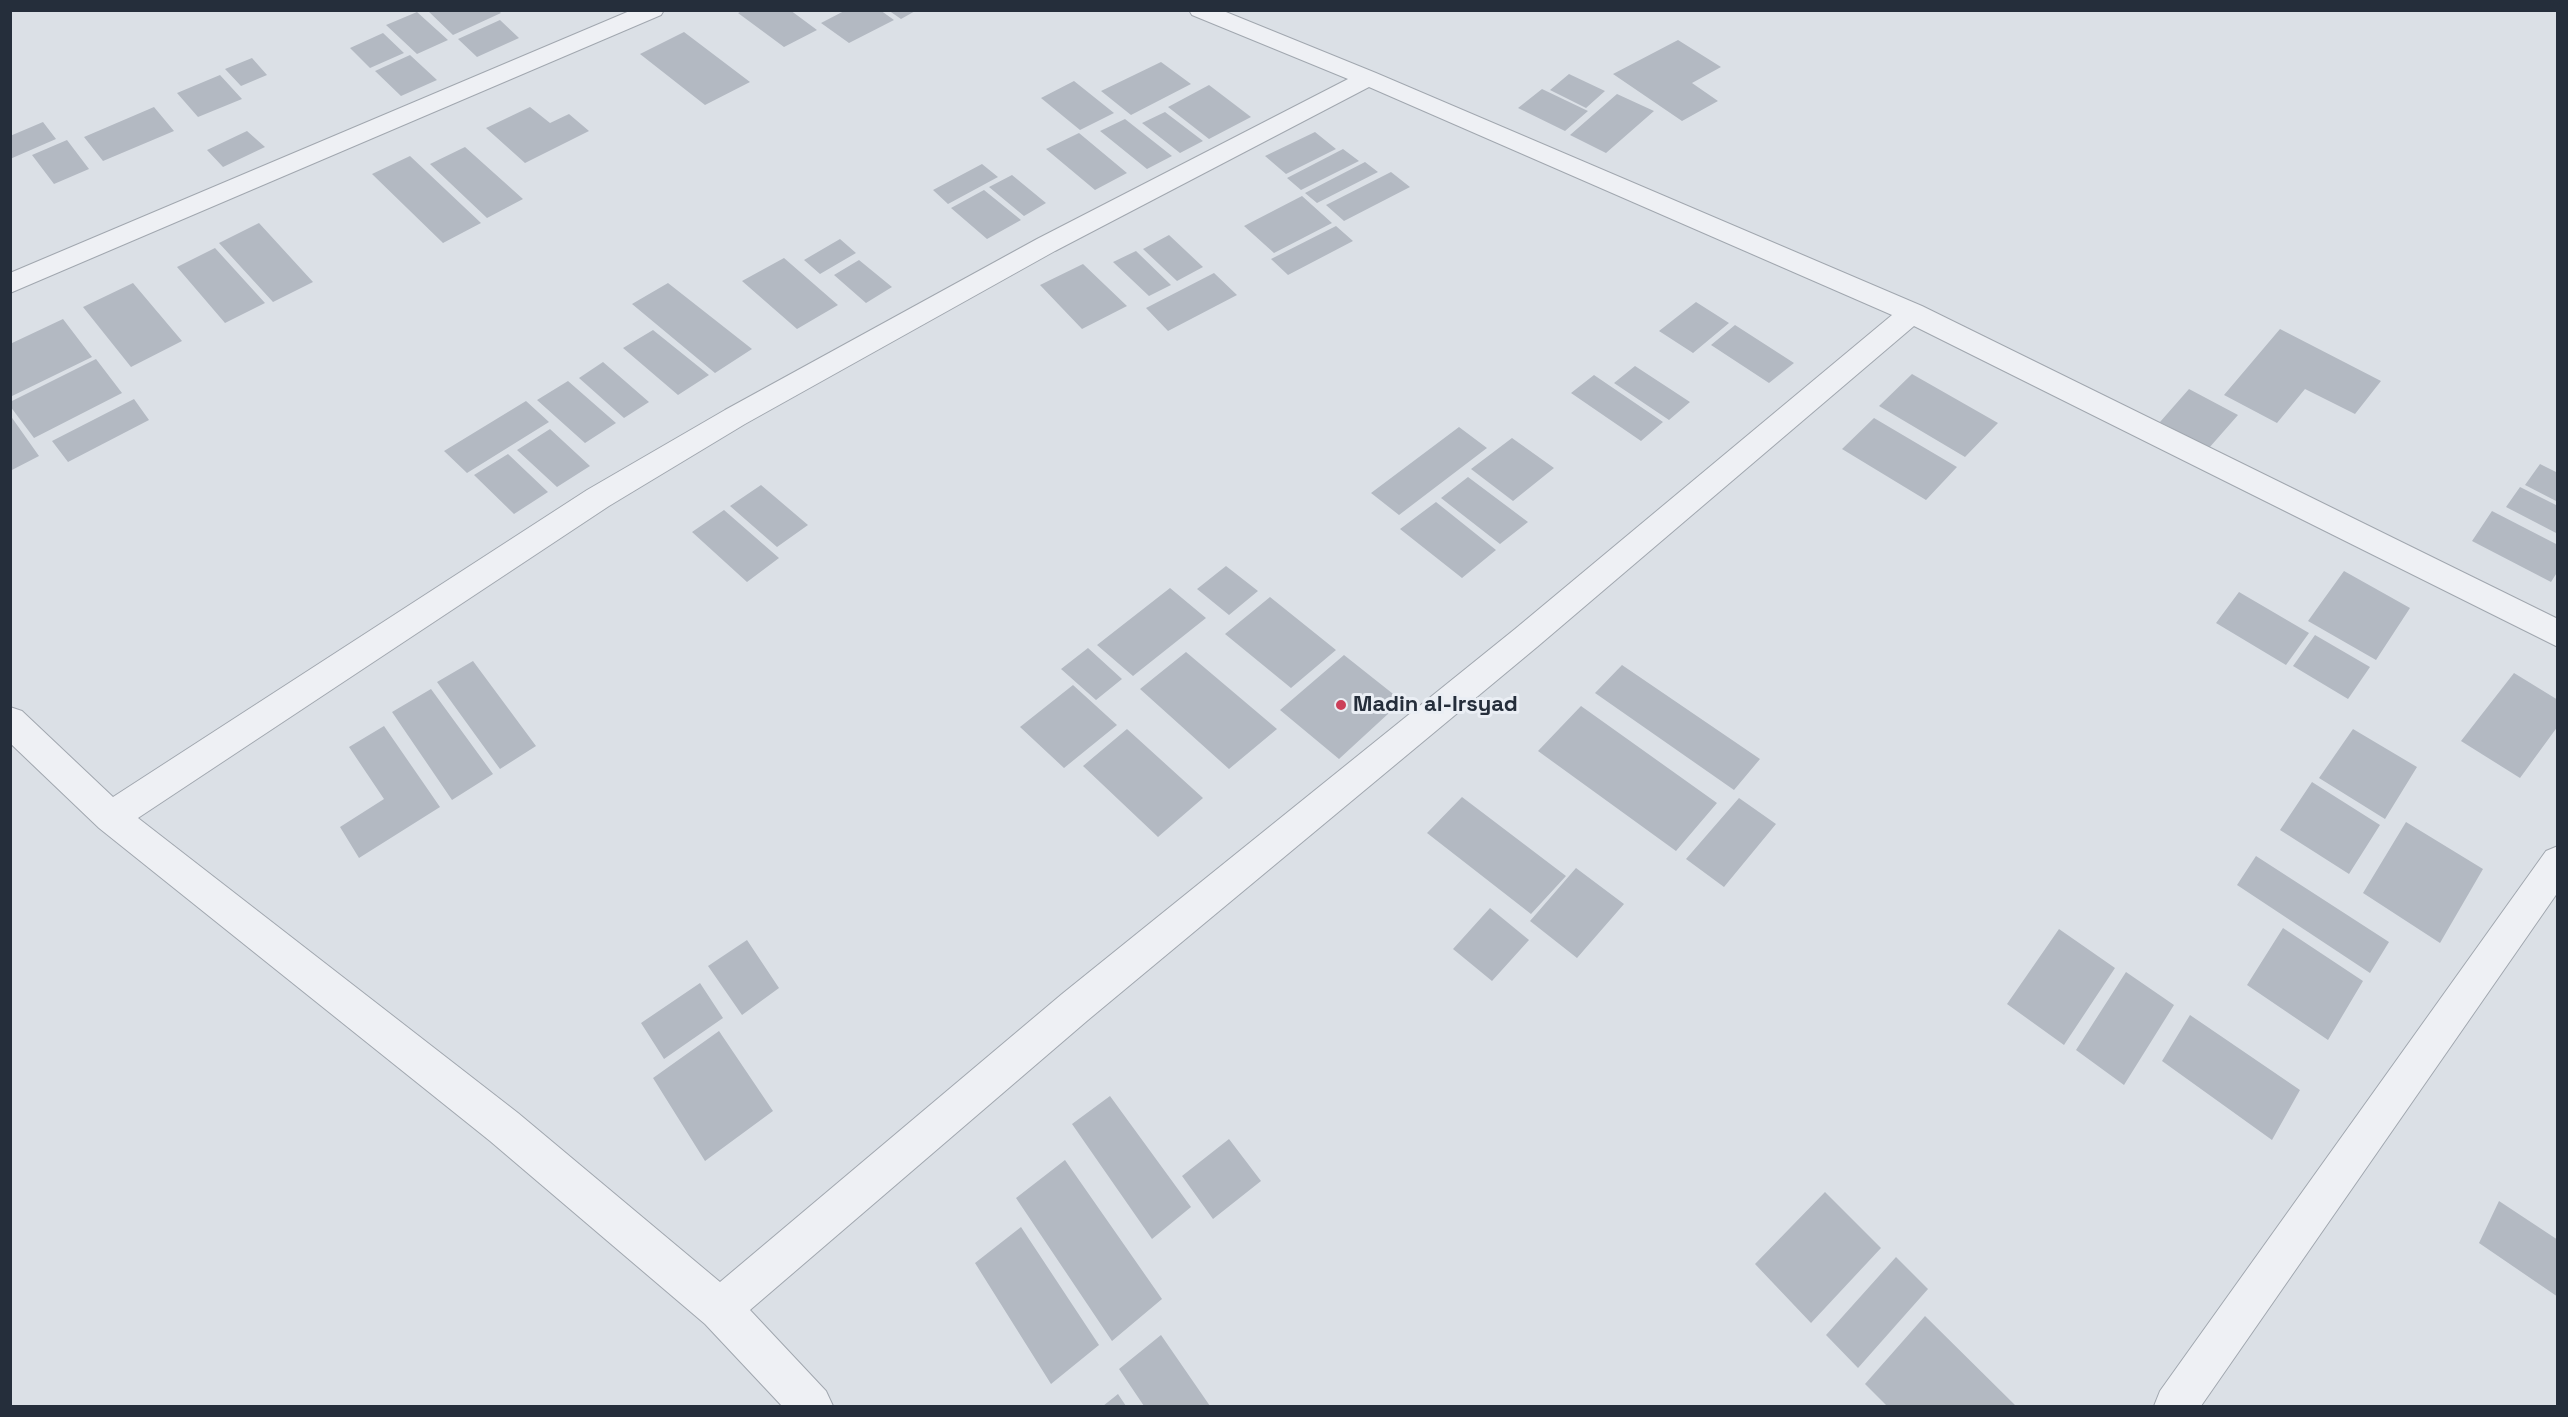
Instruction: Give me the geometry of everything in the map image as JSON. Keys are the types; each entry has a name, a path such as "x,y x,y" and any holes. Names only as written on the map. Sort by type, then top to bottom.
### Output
{"street":[{"path":"10,284 161,217 653,10"},
{"path":"1200,10 1368,78 1912,313 2558,634"},
{"path":"111,817 597,498 735,417 1046,245 1368,78"},
{"path":"720,1309 1075,1007 1526,638 1912,313"},
{"path":"10,721 111,817 504,1127 720,1309 811,1407"},
{"path":"2175,1407 2558,862"}],"building":[{"path":"427,10 498,10 501,13 453,35"},
{"path":"744,10 790,10 817,30 784,47 738,13"},
{"path":"846,10 880,10 894,20 849,43 821,23"},
{"path":"888,10 917,10 901,19"},
{"path":"417,12 448,40 417,54 386,25"},
{"path":"500,20 519,38 477,57 458,39"},
{"path":"684,32 750,82 705,105 640,54"},
{"path":"383,33 404,53 370,68 350,48"},
{"path":"1678,40 1721,67 1692,83 1718,101 1682,121 1613,74"},
{"path":"410,55 437,80 401,96 375,71"},
{"path":"252,58 267,75 241,86 225,69"},
{"path":"1161,62 1191,84 1131,115 1101,91"},
{"path":"1569,74 1605,91 1586,108 1550,90"},
{"path":"220,75 242,99 198,117 177,93"},
{"path":"1074,81 1114,113 1080,130 1041,98"},
{"path":"1209,85 1251,117 1209,139 1168,107"},
{"path":"1542,89 1588,111 1565,131 1518,108"},
{"path":"1617,94 1654,111 1606,153 1570,135"},
{"path":"154,107 174,131 103,161 84,137"},
{"path":"530,107 550,123 569,114 589,131 525,163 486,128"},
{"path":"1165,112 1203,141 1180,153 1142,123"},
{"path":"1125,119 1172,156 1147,169 1100,131"},
{"path":"43,122 56,139 10,159 10,136"},
{"path":"247,131 265,147 223,167 207,150"},
{"path":"1315,132 1336,149 1286,174 1265,156"},
{"path":"1079,133 1127,173 1095,190 1046,149"},
{"path":"67,140 89,169 54,184 32,155"},
{"path":"465,147 523,199 487,218 430,164"},
{"path":"1343,149 1359,161 1301,190 1287,178"},
{"path":"410,156 481,223 443,243 372,174"},
{"path":"1365,162 1378,172 1317,203 1305,193"},
{"path":"982,164 998,177 948,204 933,190"},
{"path":"1391,172 1410,187 1344,221 1326,205"},
{"path":"1012,175 1046,203 1024,216 989,187"},
{"path":"984,190 1021,220 987,239 951,208"},
{"path":"1302,196 1332,223 1274,253 1244,226"},
{"path":"259,223 313,282 273,302 219,243"},
{"path":"1336,226 1353,241 1288,275 1271,259"},
{"path":"1169,235 1203,267 1177,281 1143,249"},
{"path":"840,239 856,253 820,274 804,260"},
{"path":"215,248 265,303 225,323 177,267"},
{"path":"1136,251 1171,285 1149,296 1113,262"},
{"path":"784,258 838,305 797,329 742,281"},
{"path":"859,260 892,287 866,303 834,275"},
{"path":"1083,264 1127,306 1082,329 1040,285"},
{"path":"1214,273 1237,295 1168,331 1146,308"},
{"path":"133,283 182,341 131,367 83,307"},
{"path":"668,283 752,349 715,373 632,304"},
{"path":"1696,302 1729,323 1693,353 1659,331"},
{"path":"63,319 92,357 10,397 10,344"},
{"path":"1735,325 1794,363 1769,383 1711,345"},
{"path":"2280,329 2381,381 2355,414 2305,389 2277,423 2224,395"},
{"path":"653,330 709,375 678,395 623,348"},
{"path":"96,359 122,393 34,438 10,406 10,402"},
{"path":"603,362 649,402 624,418 579,378"},
{"path":"1635,366 1690,402 1669,420 1614,383"},
{"path":"1912,374 1998,423 1965,457 1879,406"},
{"path":"1594,375 1663,422 1641,441 1571,393"},
{"path":"568,381 616,423 585,443 537,400"},
{"path":"2189,389 2238,415 2209,448 2160,422"},
{"path":"134,399 149,420 68,462 52,441"},
{"path":"526,401 549,422 467,473 444,451"},
{"path":"10,415 39,456 10,471"},
{"path":"1874,418 1957,467 1926,500 1842,449"},
{"path":"1459,427 1487,448 1399,515 1371,493"},
{"path":"550,429 590,466 557,487 517,450"},
{"path":"1512,438 1554,468 1513,501 1471,469"},
{"path":"508,454 548,492 514,514 474,475"},
{"path":"2540,464 2558,473 2558,502 2525,485"},
{"path":"1468,477 1528,522 1500,544 1441,498"},
{"path":"761,485 808,525 777,547 730,506"},
{"path":"2520,487 2558,506 2558,534 2506,507"},
{"path":"1436,502 1496,550 1462,578 1400,529"},
{"path":"724,510 779,558 747,582 692,532"},
{"path":"2492,511 2558,545 2558,571 2551,582 2472,541"},
{"path":"1226,566 1258,591 1229,615 1197,589"},
{"path":"2344,571 2410,608 2376,660 2308,621"},
{"path":"1170,588 1206,618 1133,676 1097,645"},
{"path":"2239,592 2309,633 2286,665 2216,623"},
{"path":"1270,597 1336,650 1291,688 1225,634"},
{"path":"2315,635 2370,667 2348,699 2293,666"},
{"path":"1088,648 1122,679 1096,700 1061,669"},
{"path":"1186,652 1277,729 1229,769 1140,689"},
{"name":"Madin al-Irsyad","path":"1344,655 1402,701 1339,759 1280,710"},
{"path":"473,661 536,746 500,769 437,682"},
{"path":"1622,665 1760,759 1734,790 1595,693"},
{"path":"2514,673 2558,700 2558,726 2520,778 2461,741"},
{"path":"1073,685 1117,725 1064,768 1020,727"},
{"path":"431,689 493,774 452,800 392,712"},
{"path":"1581,706 1717,803 1676,851 1538,751"},
{"path":"384,726 440,807 359,858 340,827 384,799 349,747"},
{"path":"1127,729 1203,798 1158,837 1083,766"},
{"path":"2353,729 2417,767 2385,819 2319,778"},
{"path":"2312,782 2380,825 2349,874 2280,830"},
{"path":"1462,797 1566,876 1531,914 1427,833"},
{"path":"1739,798 1776,824 1724,887 1686,859"},
{"path":"2406,822 2483,869 2440,943 2363,893"},
{"path":"2256,856 2389,942 2370,973 2237,885"},
{"path":"1576,868 1624,904 1577,958 1530,921"},
{"path":"1490,908 1529,940 1492,981 1453,949"},
{"path":"2283,928 2363,981 2328,1040 2247,985"},
{"path":"2059,929 2115,968 2064,1045 2007,1004"},
{"path":"747,940 779,988 742,1015 708,966"},
{"path":"2126,972 2174,1005 2124,1085 2076,1050"},
{"path":"700,983 723,1018 664,1059 641,1023"},
{"path":"2190,1015 2300,1090 2272,1140 2162,1061"},
{"path":"719,1031 773,1111 705,1161 653,1078"},
{"path":"1110,1096 1191,1207 1152,1239 1072,1124"},
{"path":"1229,1139 1261,1181 1213,1219 1182,1176"},
{"path":"1065,1160 1162,1299 1112,1341 1016,1198"},
{"path":"1825,1192 1881,1248 1811,1323 1755,1264"},
{"path":"2499,1201 2558,1240 2558,1297 2479,1243"},
{"path":"1021,1227 1099,1345 1051,1384 975,1263"},
{"path":"1896,1257 1928,1289 1858,1368 1826,1335"},
{"path":"1925,1316 2016,1406 1887,1406 1865,1384"},
{"path":"1161,1335 1210,1406 1144,1406 1119,1369"},
{"path":"1118,1394 1126,1406 1103,1406"}],"place":[{"name":"Madin al-Irsyad","path":"1341,705"}]}
